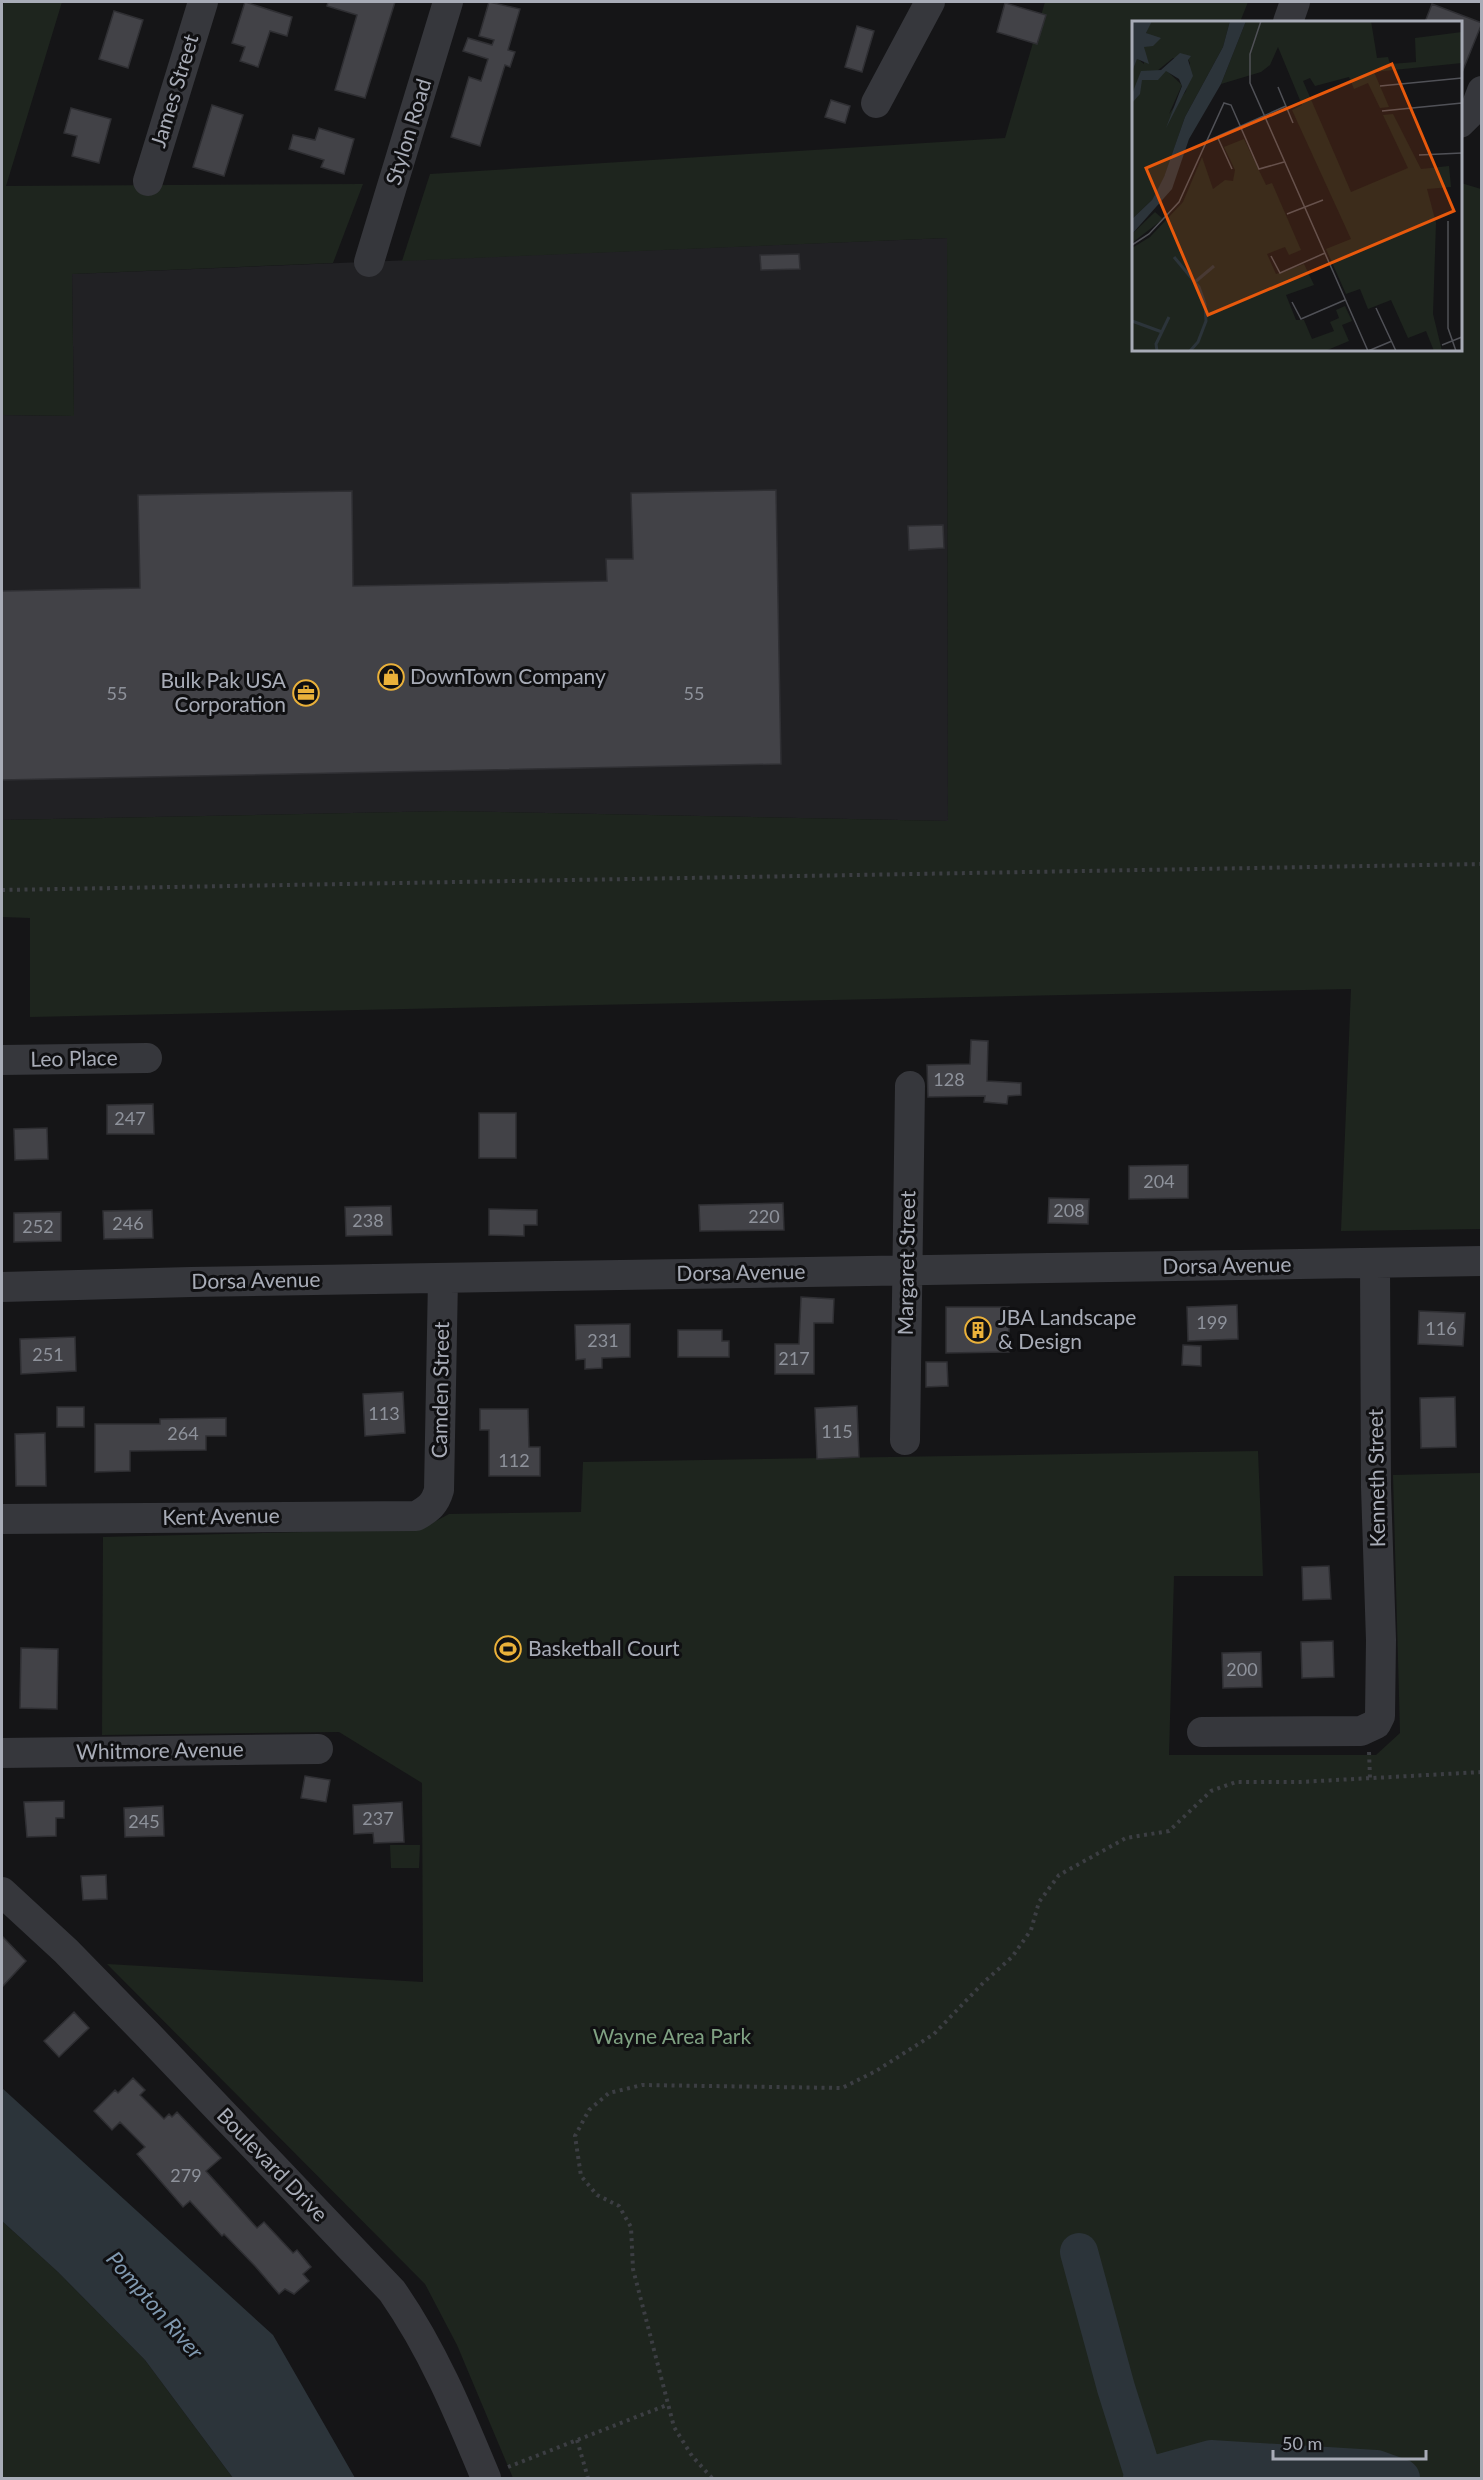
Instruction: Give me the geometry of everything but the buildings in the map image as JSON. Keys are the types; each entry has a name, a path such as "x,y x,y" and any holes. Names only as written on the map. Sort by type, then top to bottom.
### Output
{"street":[{"name":"James Street","path":"148,181 203,2"},
{"name":"Stylon Road","path":"369,262 448,2"},
{"path":"876,103 930,2"},
{"path":"1288,21 1295,2"},
{"path":"1462,122 1476,107 1482,91"},
{"name":"Leo Place","path":"2,1060 147,1058"},
{"name":"Margaret Street","path":"905,1440 910,1086"},
{"name":"Dorsa Avenue","path":"2,1287 906,1269 1482,1261"},
{"name":"Kenneth Street","path":"1202,1732 1361,1731 1376,1724 1380,1716 1375,1263"},
{"name":"Camden Street","path":"436,1501 440,1490 443,1279"},
{"name":"Kent Avenue","path":"2,1519 416,1516 428,1510 436,1501"},
{"name":"Whitmore Avenue","path":"2,1753 318,1749"},
{"name":"Boulevard Drive","path":"2,1892 66,1951 392,2291 412,2320 441,2373 486,2477"}],"path":[{"path":"2,890 1482,864"},
{"path":"712,2478 692,2456 674,2427 633,2269 631,2227 619,2206 597,2195 581,2176 575,2136 589,2110 609,2093 642,2085 842,2088 868,2076 934,2034 984,1982 1012,1957 1031,1930 1039,1902 1059,1875 1126,1838 1170,1831 1211,1791 1236,1782 1300,1782 1482,1772"},
{"path":"486,2477 667,2405"},
{"path":"578,2440 588,2478"}],"shaded area":[{"path":"947,238 948,821 449,811 2,820 2,415 74,416 72,274"}],"green space":[{"path":"4,2 62,2 6,186 363,184 333,263 72,274 74,416 2,415 2,9"},
{"path":"1045,2 1248,2 1240,21 1132,21 1132,351 1462,351 1462,183 1481,189 1481,1229 1341,1231 1351,989 30,1017 30,918 2,917 2,820 449,811 948,821 947,238 402,261 430,174 1005,138"},
{"name":"Wayne Area Park","path":"1258,1451 1263,1576 1174,1576 1169,1755 1376,1755 1400,1733 1393,1475 1481,1473 1481,2478 513,2478 457,2345 425,2284 107,1964 423,1982 422,1783 339,1732 102,1735 103,1537 421,1529 449,1514 581,1512 583,1462"},
{"path":"390,1845 420,1845 419,1868 391,1868"},
{"path":"2,2221 58,2272 145,2360 233,2478 2,2478"}],"water":[{"name":"Pompton River","path":"2,2088 273,2335 355,2478 233,2478 145,2360 58,2272 2,2221"}],"waterway":[{"path":"1079,2252 1116,2388 1144,2477"},
{"path":"1142,2478 1211,2459 1376,2469 1401,2478"}],"place":[{"name":"DownTown Company","path":"391,677"},
{"name":"Bulk Pak USA Corporation","path":"306,693"},
{"name":"JBA Landscape & Design","path":"978,1330"},
{"name":"Basketball Court","path":"508,1649"}]}
